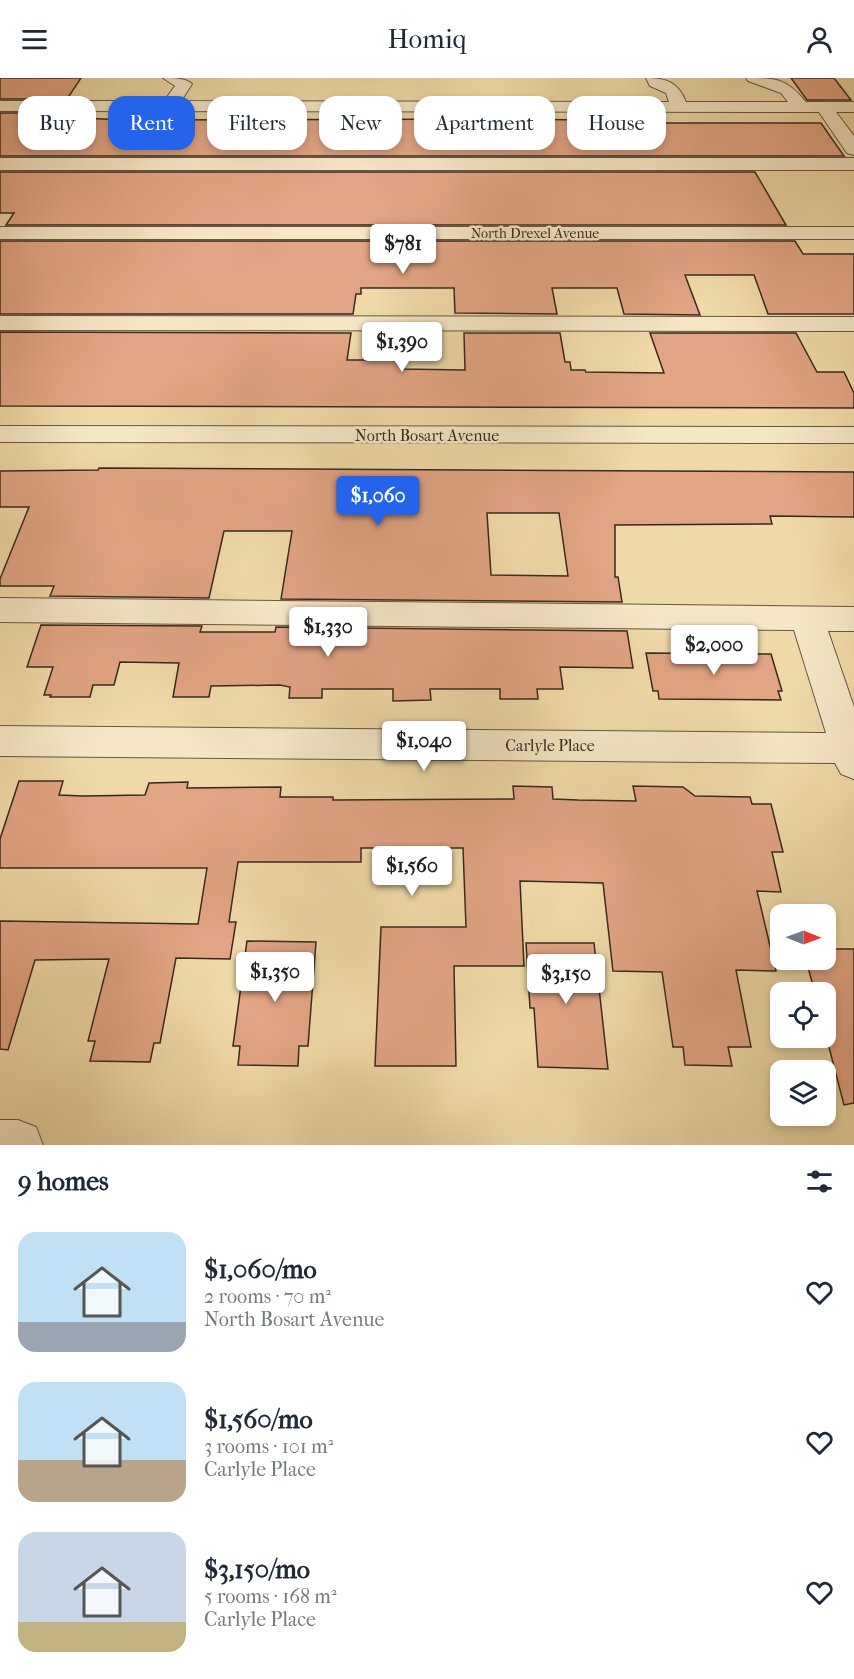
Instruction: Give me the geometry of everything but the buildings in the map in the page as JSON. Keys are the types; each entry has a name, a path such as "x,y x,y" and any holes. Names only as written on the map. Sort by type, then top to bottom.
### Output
{"street":[{"path":"754,78 787,88 800,106"},
{"path":"648,96 646,91 655,81 673,90 680,106"},
{"path":"175,96 184,82"},
{"path":"195,104 395,97 567,103"},
{"path":"0,106 108,105"},
{"path":"666,106 854,107"},
{"path":"824,106 854,149"},
{"path":"0,164 854,165"},
{"name":"North Drexel Avenue","path":"0,233 854,233"},
{"path":"0,323 854,324"},
{"name":"North Bosart Avenue","path":"0,434 854,435"},
{"path":"0,610 854,619"},
{"path":"807,618 851,755"},
{"name":"Carlyle Place","path":"0,741 851,755"},
{"path":"0,1145 18,1145"}]}
